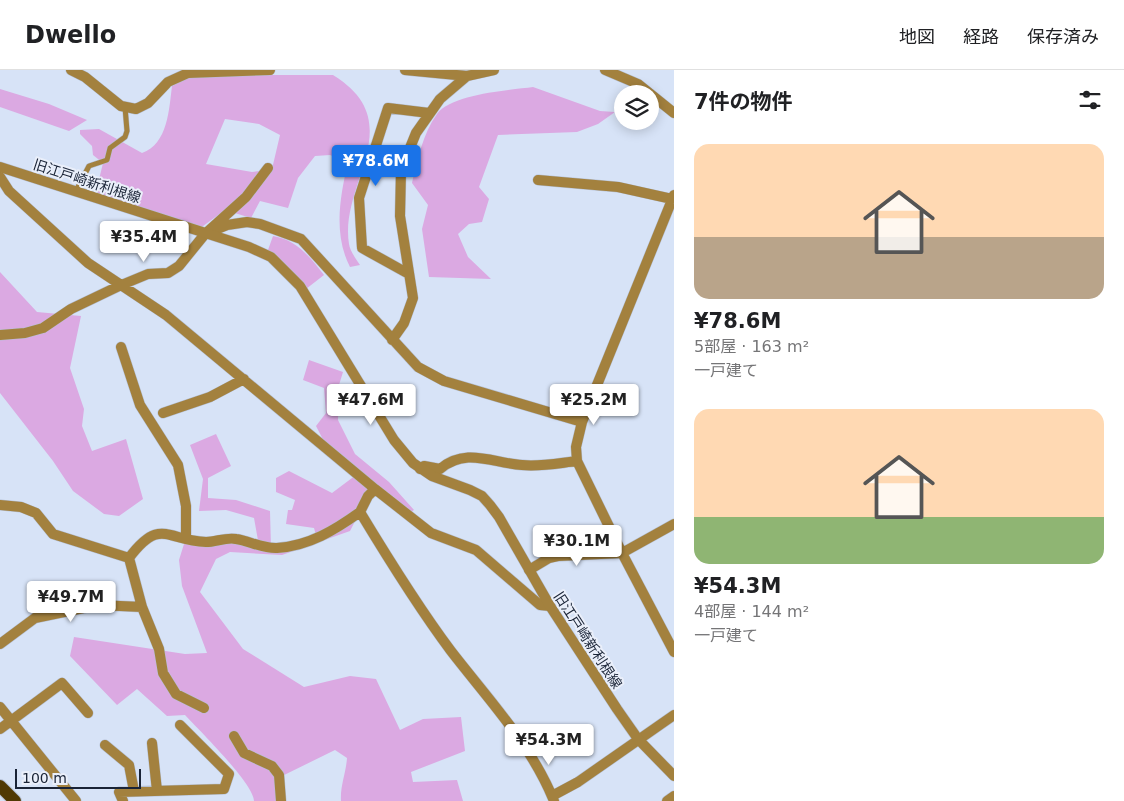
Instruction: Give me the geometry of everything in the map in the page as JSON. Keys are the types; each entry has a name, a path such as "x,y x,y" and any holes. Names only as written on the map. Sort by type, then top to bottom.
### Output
{"main road":[{"path":"0,786 15,801"}],"street":[{"path":"71,70 85,77 121,106 136,109 148,103 168,82 188,73 270,70"},
{"path":"405,70 466,76 494,70"},
{"path":"605,70 638,84 674,113"},
{"path":"392,340 404,323 413,298 400,216 401,170 416,133 429,113 440,99 466,76"},
{"path":"408,274 362,248 359,198 388,108 429,113"},
{"name":"旧江戸崎新利根線","path":"0,167 260,251 271,257 288,272 311,301 394,440 420,470 482,496 499,517 550,606 638,740 673,773"},
{"path":"0,335 25,333 43,328 71,309 119,286 148,274 168,273 179,266 205,234 246,197 268,168"},
{"path":"0,177 9,191 88,263 119,286 166,315 375,489 431,533 476,550 540,605 550,606"},
{"path":"538,180 618,187 674,196 582,422 576,447 577,461 622,553 674,652"},
{"path":"205,234 228,225 247,222 260,224 300,239 355,296 418,368 444,381 582,422"},
{"path":"121,347 140,405 178,466 186,506 186,538"},
{"path":"164,413 210,397 244,379"},
{"path":"420,470 424,466 440,469 446,463 467,456 521,465 540,466 577,461"},
{"path":"129,558 142,541 162,532 206,542 234,538 276,548 314,539 336,529 360,512 368,496 375,489"},
{"path":"0,505 21,507 36,513 53,534 129,558"},
{"path":"360,512 404,585 429,621 521,741 553,798 674,715"},
{"path":"528,570 550,558 558,556 622,553 674,524"},
{"path":"129,558 142,606 159,649 163,673 176,694 204,708"},
{"path":"0,644 35,618 98,605 142,606"},
{"path":"0,729 62,683 88,713"},
{"path":"0,707 76,801"},
{"path":"123,801 119,792 224,789 229,774 180,725"},
{"path":"234,736 244,753 272,766 279,775 281,801"},
{"path":"152,743 157,791"},
{"path":"105,745 129,765 134,791"},
{"path":"667,801 674,796"}],"lane":[{"path":"76,191 89,166 106,160 110,148 125,137 127,131 125,107"}],"shaded area":[{"path":"224,75 333,75 356,94 367,113 370,133 349,221 349,244 353,255 360,265 350,267 341,242 341,202 348,162 330,155 315,156 298,178 288,208 260,201 251,218 225,210 199,229 96,192 103,163 93,155 92,146 80,134 80,130 99,129 142,153 151,148 162,134 166,125 172,86 188,78","holes":["225,119 259,124 280,135 272,169 252,172 206,164"]},
{"path":"533,87 600,111 614,113 598,124 577,132 498,135 479,187 489,199 482,222 469,224 458,234 468,257 491,279 429,277 422,229 428,205 412,183 421,147 432,122 444,107 467,97"},
{"path":"0,89 49,104 87,120 69,131 0,107"},
{"path":"273,236 296,245 324,275 306,289 286,266 268,250"},
{"path":"0,272 37,312 81,316 70,368 84,409 82,426 92,451 126,439 143,499 119,516 104,514 73,491 53,461 0,393"},
{"path":"309,360 343,372 339,385 338,420 355,454 389,482 414,510 404,516 375,489 368,496 350,531 282,555 230,552 216,559 200,592 243,649 304,687 350,676 376,679 400,730 423,719 461,717 465,751 411,772 413,782 457,780 463,801 341,801 341,790 347,758 335,750 276,779 282,801 254,801 252,793 236,770 185,715 167,716 137,689 117,705 70,656 74,637 185,654 207,653 182,586 179,560 184,544 204,546 236,538 259,546 254,518 226,510 199,511 203,479 190,445 216,434 231,466 208,478 208,498 236,500 270,511 271,549 317,539 314,528 286,524 288,510 292,510 295,500 276,492 276,478 289,471 332,493 356,475 329,451 316,426 326,413 324,388 303,380"}]}
